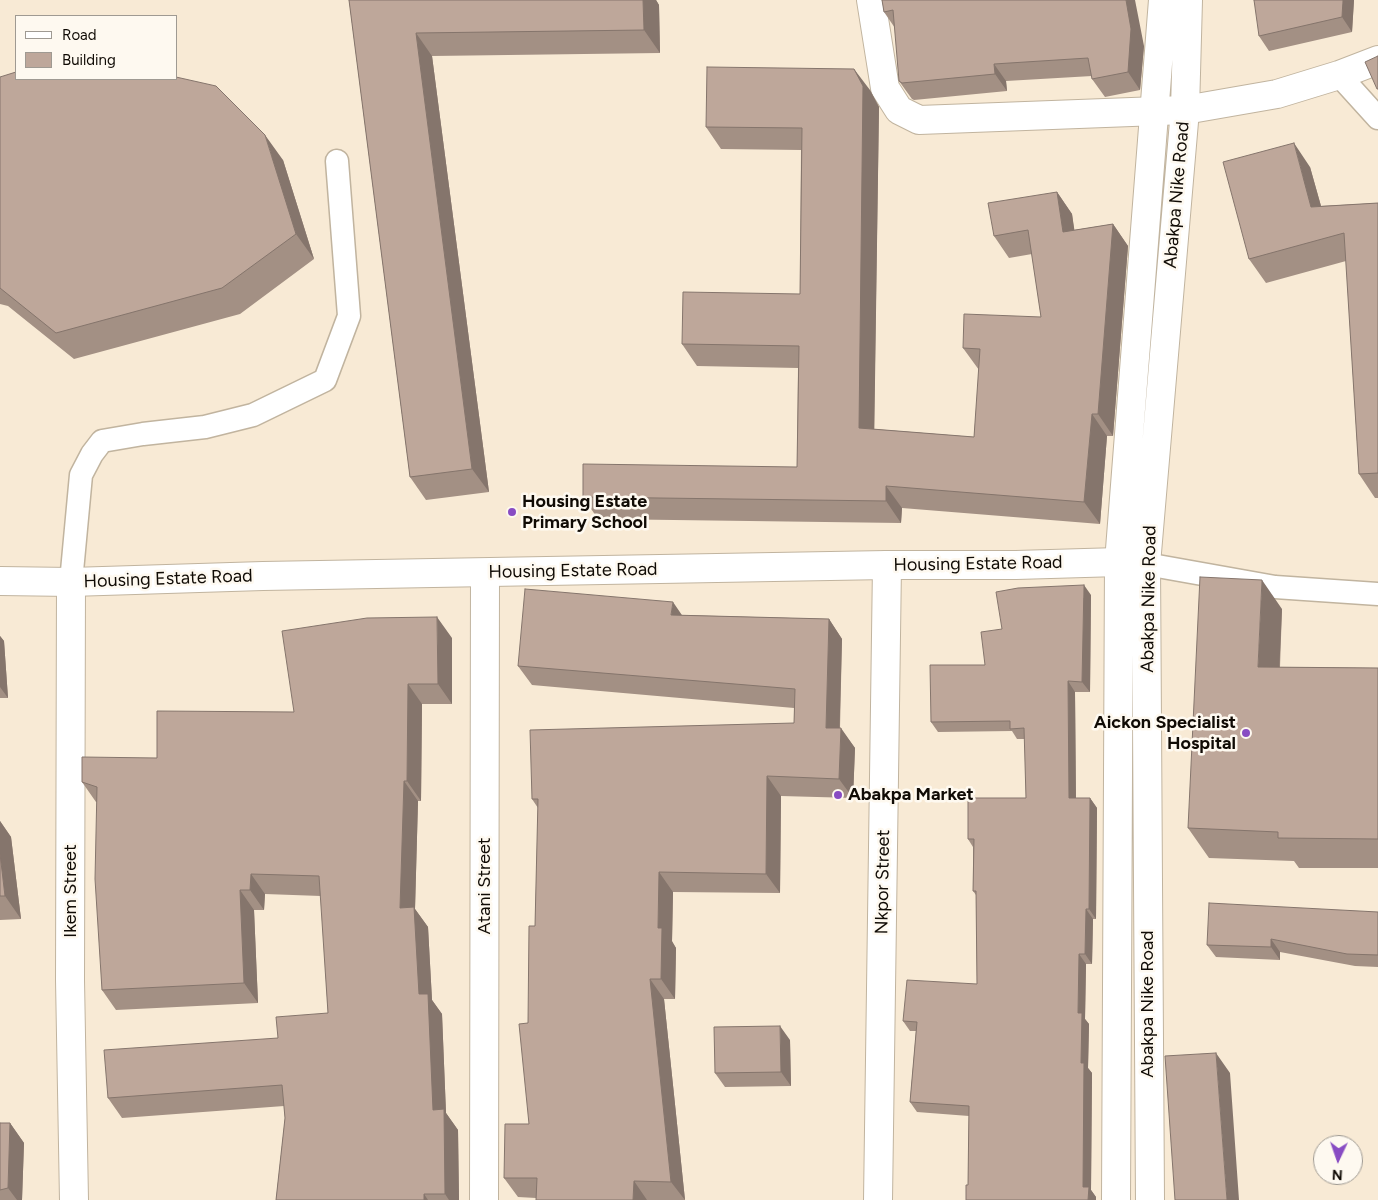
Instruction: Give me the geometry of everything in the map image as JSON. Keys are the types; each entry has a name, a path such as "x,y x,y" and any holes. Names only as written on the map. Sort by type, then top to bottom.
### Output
{"street":[{"path":"872,0 885,88 899,110 919,120 1185,110 1277,94 1339,75 1378,60"},
{"name":"Abakpa Nike Road","path":"1116,1200 1119,562 1163,0"},
{"name":"Abakpa Nike Road","path":"1150,1200 1146,564 1185,110 1188,0"},
{"name":"Housing Estate Road","path":"0,581 71,582 263,576 888,565 1016,565 1119,562 1146,564"},
{"name":"Nkpor Street","path":"878,1200 888,565"},
{"name":"Atani Street","path":"484,1200 485,573"},
{"name":"Ikem Street","path":"71,582 70,980 74,1200"}],"lane":[{"path":"1339,75 1378,118"},
{"path":"71,582 82,475 92,454 102,441 205,427 253,415 325,380 349,316 337,161"},
{"path":"1146,564 1275,587 1378,594"}],"building":[{"path":"349,0 643,0 644,30 416,33 472,469 410,477"},
{"path":"882,0 1126,0 1131,29 1128,72 1092,79 1088,58 994,64 995,74 902,83 899,81 893,10 884,12"},
{"path":"1254,0 1343,0 1342,17 1259,36"},
{"path":"1378,56 1378,89 1377,89 1365,62"},
{"path":"707,67 854,69 863,86 859,428 974,437 980,349 963,348 964,314 1041,317 1028,230 994,236 988,203 1057,192 1063,232 1113,224 1098,414 1092,414 1084,502 886,486 886,501 583,497 583,464 797,467 799,346 682,344 683,292 800,294 802,128 706,127"},
{"path":"15,72 15,80 178,80 178,77 216,86 265,135 296,234 222,288 56,333 0,288 0,77"},
{"path":"1294,143 1311,207 1378,203 1378,473 1359,474 1344,233 1249,259 1223,162"},
{"path":"1200,577 1262,580 1258,667 1378,668 1378,839 1278,838 1278,832 1188,828"},
{"path":"1084,585 1082,682 1068,681 1069,798 1090,798 1089,909 1086,909 1085,954 1079,954 1078,1013 1082,1013 1081,1063 1084,1063 1083,1187 1089,1187 1088,1200 966,1200 966,1185 968,1185 969,1106 910,1102 917,1022 903,1021 907,980 977,984 976,891 973,891 974,839 968,839 968,798 1026,798 1024,728 1010,729 1010,721 931,722 930,665 985,665 981,632 1002,629 996,592 1018,588"},
{"path":"525,589 673,602 671,615 829,619 826,728 841,728 839,779 767,776 766,874 659,872 658,928 662,928 661,979 650,979 671,1182 634,1181 633,1200 536,1200 537,1178 504,1178 505,1124 529,1124 519,1024 528,1023 529,926 535,926 538,799 532,799 530,730 794,723 795,689 518,666"},
{"path":"437,617 438,684 408,684 407,781 404,781 400,908 414,907 419,994 428,994 433,1110 444,1109 445,1194 424,1194 424,1200 276,1200 285,1118 282,1085 108,1098 104,1050 278,1038 276,1017 328,1013 319,876 251,874 250,890 240,890 244,983 102,990 95,879 97,787 82,782 82,757 157,758 157,711 294,712 282,631 367,618"},
{"path":"0,854 5,896 0,896"},
{"path":"1209,903 1378,912 1378,955 1347,954 1271,939 1271,947 1207,945"},
{"path":"780,1026 781,1072 715,1073 714,1027"},
{"path":"1216,1053 1227,1200 1175,1200 1165,1056"},
{"path":"0,1123 10,1123 8,1188 0,1190"}],"place":[{"name":"Housing Estate Primary School","path":"512,512"},
{"name":"Aickon Specialist Hospital","path":"1246,733"},
{"name":"Abakpa Market","path":"838,795"}]}
